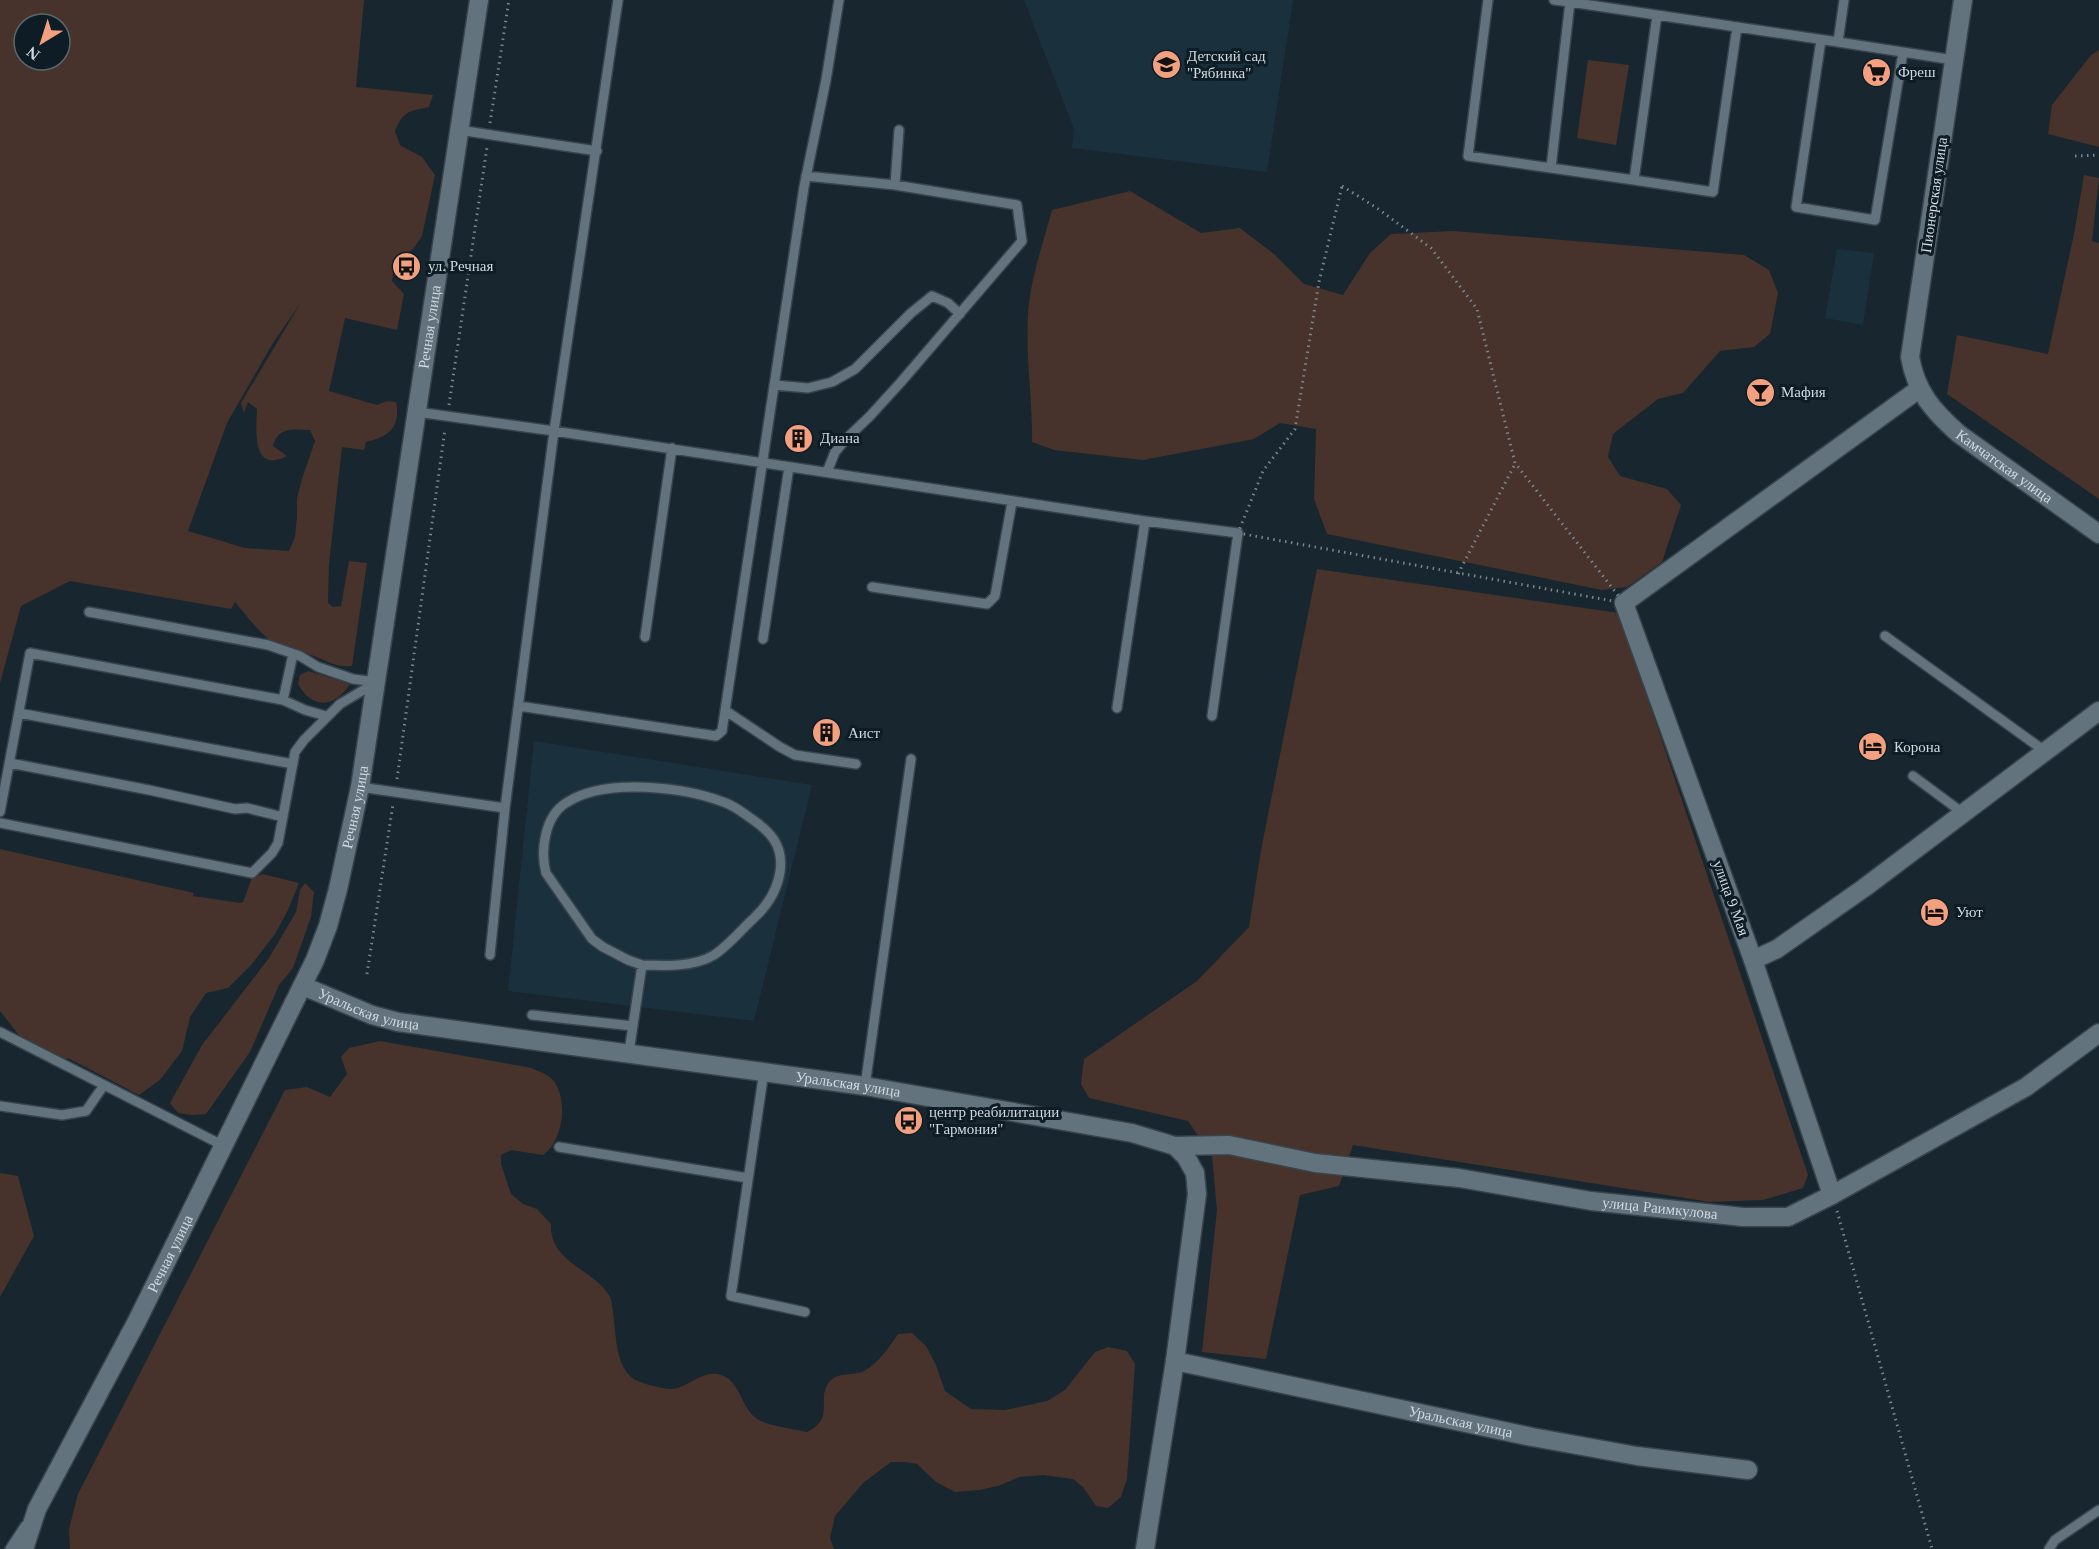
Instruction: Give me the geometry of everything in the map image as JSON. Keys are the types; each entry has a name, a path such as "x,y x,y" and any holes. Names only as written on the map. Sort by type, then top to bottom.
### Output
{"street":[{"name":"Речная улица","path":"24,1549 37,1509 137,1322 303,986 328,926 348,846 377,682 479,0"},
{"name":"Пионерская улица","path":"1919,389 1910,357 1964,0"},
{"name":"Камчатская улица","path":"1919,389 1943,420 1959,434 2099,534"},
{"path":"1624,603 1919,389"},
{"name":"улица 9 Мая","path":"1624,603 1754,960 1832,1195"},
{"path":"1754,960 1797,937 2099,711"},
{"name":"Уральская улица","path":"303,986 372,1015 398,1022 864,1086 1132,1133 1175,1146"},
{"name":"улица Раимкулова","path":"1175,1146 1229,1145 1316,1163 1459,1178 1591,1201 1743,1217 1788,1217 2026,1087 2099,1033"},
{"path":"1145,1549 1175,1361 1197,1194 1195,1173 1186,1157 1175,1146"},
{"name":"Уральская улица","path":"1175,1361 1532,1437 1637,1456 1748,1470"}],"lane":[{"path":"490,955 505,808 554,431 618,0"},
{"path":"519,706 716,736 722,731 806,176 826,80 839,0"},
{"path":"1488,0 1468,156 1713,192 1737,27"},
{"path":"1554,0 1954,60"},
{"path":"1838,42 1844,0"},
{"path":"1551,168 1570,1"},
{"path":"1634,180 1657,15"},
{"path":"1821,40 1796,207 1875,220 1903,52"},
{"path":"459,130 597,151"},
{"path":"895,185 899,130"},
{"path":"806,176 895,185 1017,205 1022,241 870,416 835,452 827,472"},
{"path":"774,385 808,388 832,381 855,369 911,313 932,296 948,303 960,314"},
{"path":"417,412 672,448 1012,502 1238,533 1212,716"},
{"path":"645,637 672,448"},
{"path":"763,639 789,467"},
{"path":"872,586 987,604 995,596 1012,502"},
{"path":"1118,708 1145,521"},
{"path":"89,612 268,645 344,676 377,682"},
{"path":"1885,636 2046,752"},
{"path":"0,812 30,653 283,700 326,716"},
{"path":"283,700 294,654"},
{"path":"0,823 252,873 279,843 295,752 326,716 340,704 377,682"},
{"path":"726,711 795,755 856,764"},
{"path":"19,713 293,764"},
{"path":"864,1086 911,759"},
{"path":"10,763 236,809 247,808 283,817"},
{"path":"1913,776 1963,813"},
{"path":"360,786 505,808"},
{"path":"635,786 703,795 729,804 764,827 775,839 780,857 778,883 770,901 716,954 704,960 663,966 642,965 603,948 592,939 546,873 543,862 544,851 549,826 555,814 565,803 589,793 635,786"},
{"path":"629,1052 642,965"},
{"path":"532,1015 633,1026"},
{"path":"1,1034 224,1146"},
{"path":"764,1071 731,1296 805,1312"},
{"path":"0,1106 62,1115 86,1111 104,1085"},
{"path":"559,1147 748,1178"},
{"path":"10,1549 37,1509"},
{"path":"2049,1549 2055,1540 2099,1510"}],"path":[{"path":"367,974 509,0"},
{"path":"2075,156 2099,155"},
{"path":"1342,186 1377,208 1431,248 1476,309 1515,463 1624,603 1238,533 1263,471 1295,429 1318,282 1342,186"},
{"path":"1458,574 1515,463"},
{"path":"1832,1195 1932,1549"}],"shaded area":[{"path":"0,0 364,0 356,87 433,95 429,107 404,115 395,131 400,145 422,157 435,175 422,236 413,249 395,265 392,281 404,294 397,330 345,318 329,391 377,405 387,401 396,402 397,411 392,430 366,442 364,450 342,447 329,564 328,603 333,607 341,606 349,561 367,563 352,666 334,664 277,645 259,631 235,602 231,609 70,581 21,606 0,683","holes":["300,304 241,403 244,413 248,402 257,409 258,448 267,459 276,460 287,456 273,446 278,435 287,430 310,430 315,441 297,498 295,537 289,551 245,548 188,531 227,423 273,343"]},
{"name":"Детский сад \"Рябинка\"","path":"1024,0 1293,0 1267,172 1072,148 1074,129"},
{"path":"2099,50 2099,147 2048,134 2052,105 2091,55"},
{"path":"1588,60 1629,65 1616,145 1577,138"},
{"path":"2084,175 2099,178 2092,241 2099,243 2099,499 1947,394 1957,335 2048,354 2074,234"},
{"path":"1130,191 1201,233 1240,228 1274,254 1304,284 1343,295 1370,253 1391,234 1454,231 1744,255 1769,270 1778,293 1770,334 1754,347 1720,351 1683,393 1658,399 1613,434 1608,457 1620,476 1667,489 1681,505 1662,562 1627,587 1602,590 1327,534 1314,499 1316,429 1280,423 1254,439 1143,460 1054,450 1032,442 1028,308 1035,270 1052,210"},
{"path":"1837,249 1874,253 1863,325 1825,318"},
{"path":"1317,569 1619,613 1808,1175 1803,1188 1763,1200 1710,1202 1353,1145 1339,1186 1300,1195 1266,1359 1202,1352 1217,1210 1212,1156 1188,1121 1089,1098 1081,1084 1084,1059 1197,981 1249,927 1261,850"},
{"path":"308,671 350,684 344,692 330,702 316,702 298,684 300,675"},
{"path":"534,741 812,785 754,1021 508,991"},
{"path":"0,849 194,893 193,896 241,903 252,878 263,874 299,883 275,934 251,965 228,988 206,993 190,1017 182,1051 160,1080 139,1095 68,1058 26,1044 0,1011"},
{"path":"305,883 314,892 311,917 293,968 279,985 250,1052 206,1114 178,1113 170,1103 202,1045 269,958 296,912 300,890"},
{"path":"380,1041 532,1068 553,1080 561,1098 562,1120 550,1149 543,1155 511,1150 501,1155 501,1164 511,1194 523,1204 537,1209 551,1224 552,1237 564,1256 593,1278 609,1295 619,1355 626,1371 634,1379 652,1386 674,1389 706,1375 725,1376 736,1387 748,1409 759,1420 807,1432 821,1420 824,1393 831,1380 841,1375 864,1371 870,1367 881,1357 898,1334 912,1333 926,1346 936,1365 945,1391 971,1409 1005,1410 1047,1401 1065,1390 1095,1352 1108,1347 1127,1351 1135,1364 1127,1479 1121,1497 1108,1508 1096,1506 1083,1487 1073,1479 1043,1475 1019,1477 1001,1485 980,1490 955,1492 936,1482 917,1464 891,1462 863,1483 835,1516 830,1538 834,1549 70,1549 69,1529 78,1494 285,1090 307,1087 330,1097 347,1074 341,1057 349,1048"},
{"path":"0,1173 18,1176 34,1236 0,1297"}],"place":[{"name":"Детский сад \"Рябинка\"","path":"1166,65"},
{"name":"Фреш","path":"1877,72"},
{"name":"ул. Речная","path":"407,266"},
{"name":"Мафия","path":"1760,392"},
{"name":"Диана","path":"799,438"},
{"name":"Аист","path":"827,733"},
{"name":"Корона","path":"1873,747"},
{"name":"Уют","path":"1935,912"},
{"name":"центр реабилитации \"Гармония\"","path":"908,1121"}]}
